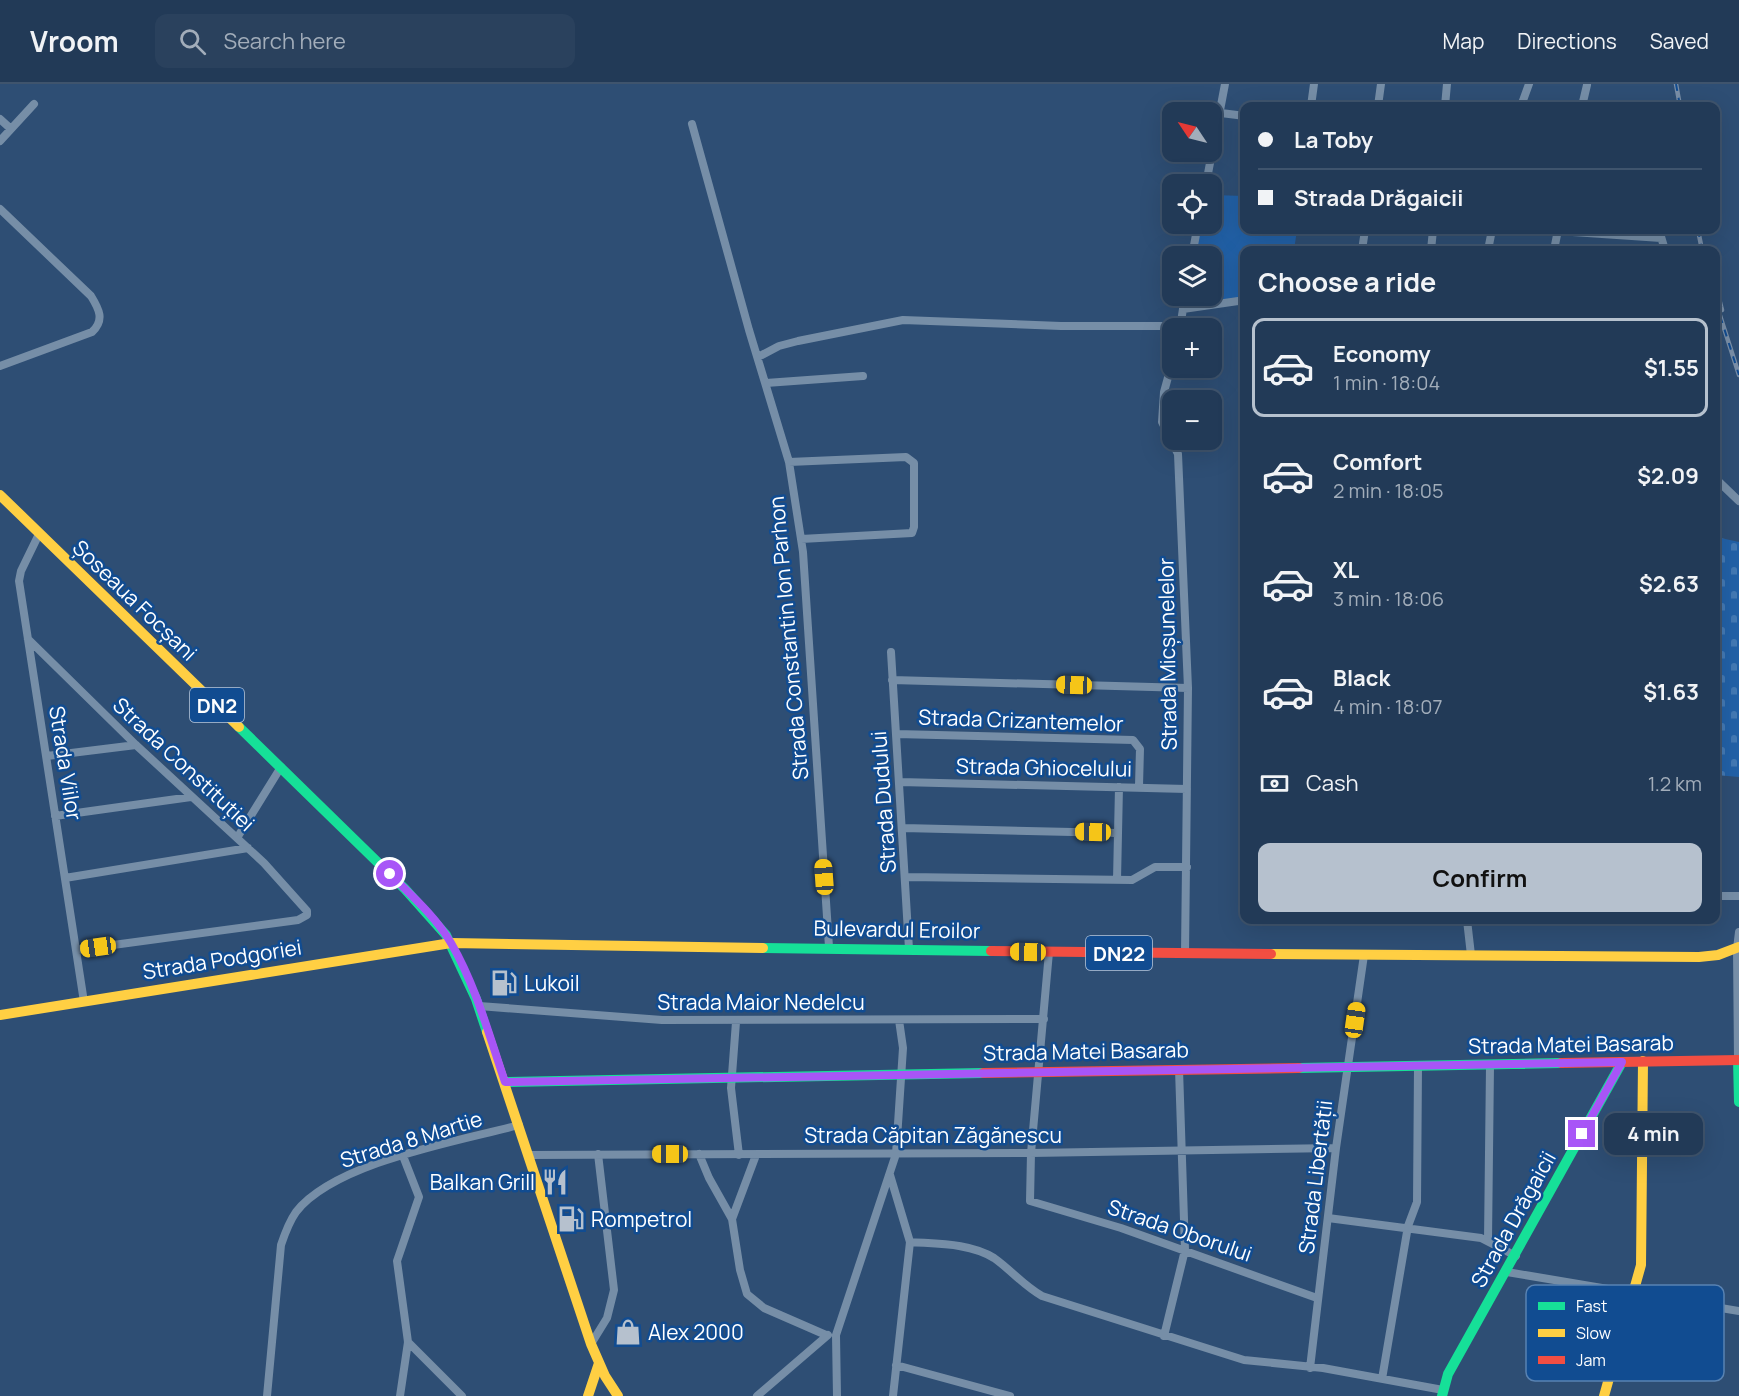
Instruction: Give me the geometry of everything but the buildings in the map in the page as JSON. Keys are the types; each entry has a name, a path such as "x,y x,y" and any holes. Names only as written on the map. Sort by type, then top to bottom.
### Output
{"street":[{"path":"1222,107 1226,84"},
{"path":"1312,102 1314,84"},
{"path":"1379,102 1381,84"},
{"path":"1445,102 1447,84"},
{"path":"1522,102 1528,84"},
{"path":"1583,102 1587,85"},
{"path":"0,141 34,104"},
{"path":"1222,113 1240,115"},
{"path":"0,118 11,129"},
{"name":"Strada Constantin Ion Parhon","path":"692,124 789,462 801,539 829,947"},
{"path":"0,209 91,296 99,308 101,318 99,325 92,332 0,366"},
{"path":"1610,234 1661,238"},
{"path":"1660,234 1664,246"},
{"path":"1183,309 1240,301"},
{"path":"1182,318 1183,306"},
{"path":"758,357 779,346 798,341 903,320 1061,326 1162,327"},
{"path":"766,383 863,376"},
{"name":"Strada Micșunelelor","path":"1168,378 1164,392 1162,422 1178,454 1188,688 1185,954"},
{"path":"789,462 906,457 915,463 912,533 801,539"},
{"path":"1720,483 1739,501"},
{"name":"Șoseaua Focșani","path":"0,495 405,889 451,943 478,1006 505,1082 598,1363 618,1396"},
{"name":"Strada Viilor","path":"39,534 20,578 84,1002"},
{"name":"Strada Constituției","path":"28,639 136,745 248,848 304,906 307,915 304,918 76,950"},
{"name":"Strada Dudului","path":"891,652 907,876 909,949"},
{"path":"892,680 1188,688"},
{"name":"Strada Crizantemelor","path":"896,734 1133,740 1140,748 1139,786"},
{"path":"47,756 136,745"},
{"path":"237,838 281,767"},
{"name":"Strada Ghiocelului","path":"900,782 1139,786 1187,789"},
{"path":"1117,880 1119,787"},
{"path":"55,816 191,797"},
{"path":"903,828 1117,833"},
{"path":"65,878 248,848"},
{"path":"907,876 1132,880 1155,867 1187,867"},
{"path":"1720,896 1739,896"},
{"path":"1467,924 1471,955"},
{"path":"1739,932 1739,1102"},
{"name":"Bulevardul Eroilor","path":"451,943 1185,954 1699,957 1738,948"},
{"name":"Strada Podgoriei","path":"0,1015 451,943"},
{"path":"1031,1153 1049,952"},
{"name":"Strada Libertății","path":"1310,1368 1336,1149 1364,955"},
{"name":"Strada Maior Nedelcu","path":"478,1006 662,1020 736,1022 1044,1019"},
{"path":"837,1396 836,1335 896,1154 903,1048 899,1020"},
{"path":"736,1022 731,1079 739,1155"},
{"name":"Strada Matei Basarab","path":"505,1082 1179,1068 1490,1066 1739,1060"},
{"path":"1637,1285 1641,1265 1643,1061"},
{"name":"Strada Drăgaicii","path":"1442,1393 1448,1374 1516,1256 1622,1062"},
{"path":"1382,1379 1408,1226 1417,1202 1418,1066"},
{"path":"1488,1240 1490,1066"},
{"path":"1164,1336 1185,1250 1179,1068"},
{"name":"Strada 8 Martie","path":"267,1396 279,1256 287,1226 297,1211 327,1185 403,1156 519,1125"},
{"name":"Strada Căpitan Zăgănescu","path":"529,1155 1336,1149"},
{"name":"Strada Oborului","path":"1031,1153 1030,1201 1106,1223 1317,1298"},
{"path":"591,1344 607,1318 614,1290 598,1154"},
{"path":"699,1154 709,1179 732,1219 740,1270 747,1294 764,1308 826,1335 836,1335"},
{"path":"732,1219 756,1155"},
{"path":"400,1396 408,1342 397,1261 419,1197 403,1156"},
{"path":"890,1175 910,1242 893,1396"},
{"path":"1329,1218 1408,1226 1488,1240 1516,1256"},
{"path":"910,1242 967,1248 981,1252 1003,1265 1026,1287 1042,1296 1244,1360 1382,1379 1442,1393"},
{"path":"1507,1272 1586,1285"},
{"path":"1724,1308 1739,1311"},
{"path":"757,1396 826,1335"},
{"path":"408,1342 462,1396"},
{"path":"589,1395 598,1363"},
{"path":"896,1365 1010,1396"},
{"path":"1604,1396 1609,1381"}],"green space":[{"path":"1222,195 1240,196 1240,234 1296,234 1295,246 1240,246 1240,301 1222,303 1222,246 1194,246 1196,234 1222,234"},
{"path":"1183,306 1204,306 1183,309"},
{"path":"1720,538 1739,542 1739,777 1720,775"}],"railway":[{"path":"1676,84 1679,102"},
{"path":"1699,234 1701,246"},
{"path":"1720,302 1722,310"},
{"path":"1720,316 1739,375"}],"traffic: fast":[{"path":"239,727 405,889 446,935 476,999 487,1032"},
{"path":"763,948 991,951"},
{"path":"1738,1060 1739,1102"},
{"path":"1442,1396 1448,1374 1622,1062"},
{"path":"1299,1068 1561,1063"},
{"path":"505,1082 983,1073"}],"traffic: slow":[{"path":"0,495 239,727"},
{"path":"0,1015 451,943"},
{"path":"451,943 763,948"},
{"path":"1271,954 1699,957 1718,955 1739,947"},
{"path":"487,1032 591,1344 605,1376 618,1396"},
{"path":"1635,1285 1641,1265 1643,1061"},
{"path":"588,1396 599,1363"},
{"path":"1604,1396 1608,1381"}],"traffic: jam":[{"path":"991,951 1271,954"},
{"path":"1561,1063 1739,1060"},
{"path":"983,1073 1299,1068"}],"place":[{"name":"Lukoil","path":"504,983"},
{"name":"Balkan Grill","path":"555,1182"},
{"name":"Rompetrol","path":"571,1219"},
{"name":"Alex 2000","path":"628,1332"}],"route":[{"path":"390,874 424,909 451,943 476,999 505,1082 1179,1068 1490,1066 1622,1062 1582,1134"}]}
